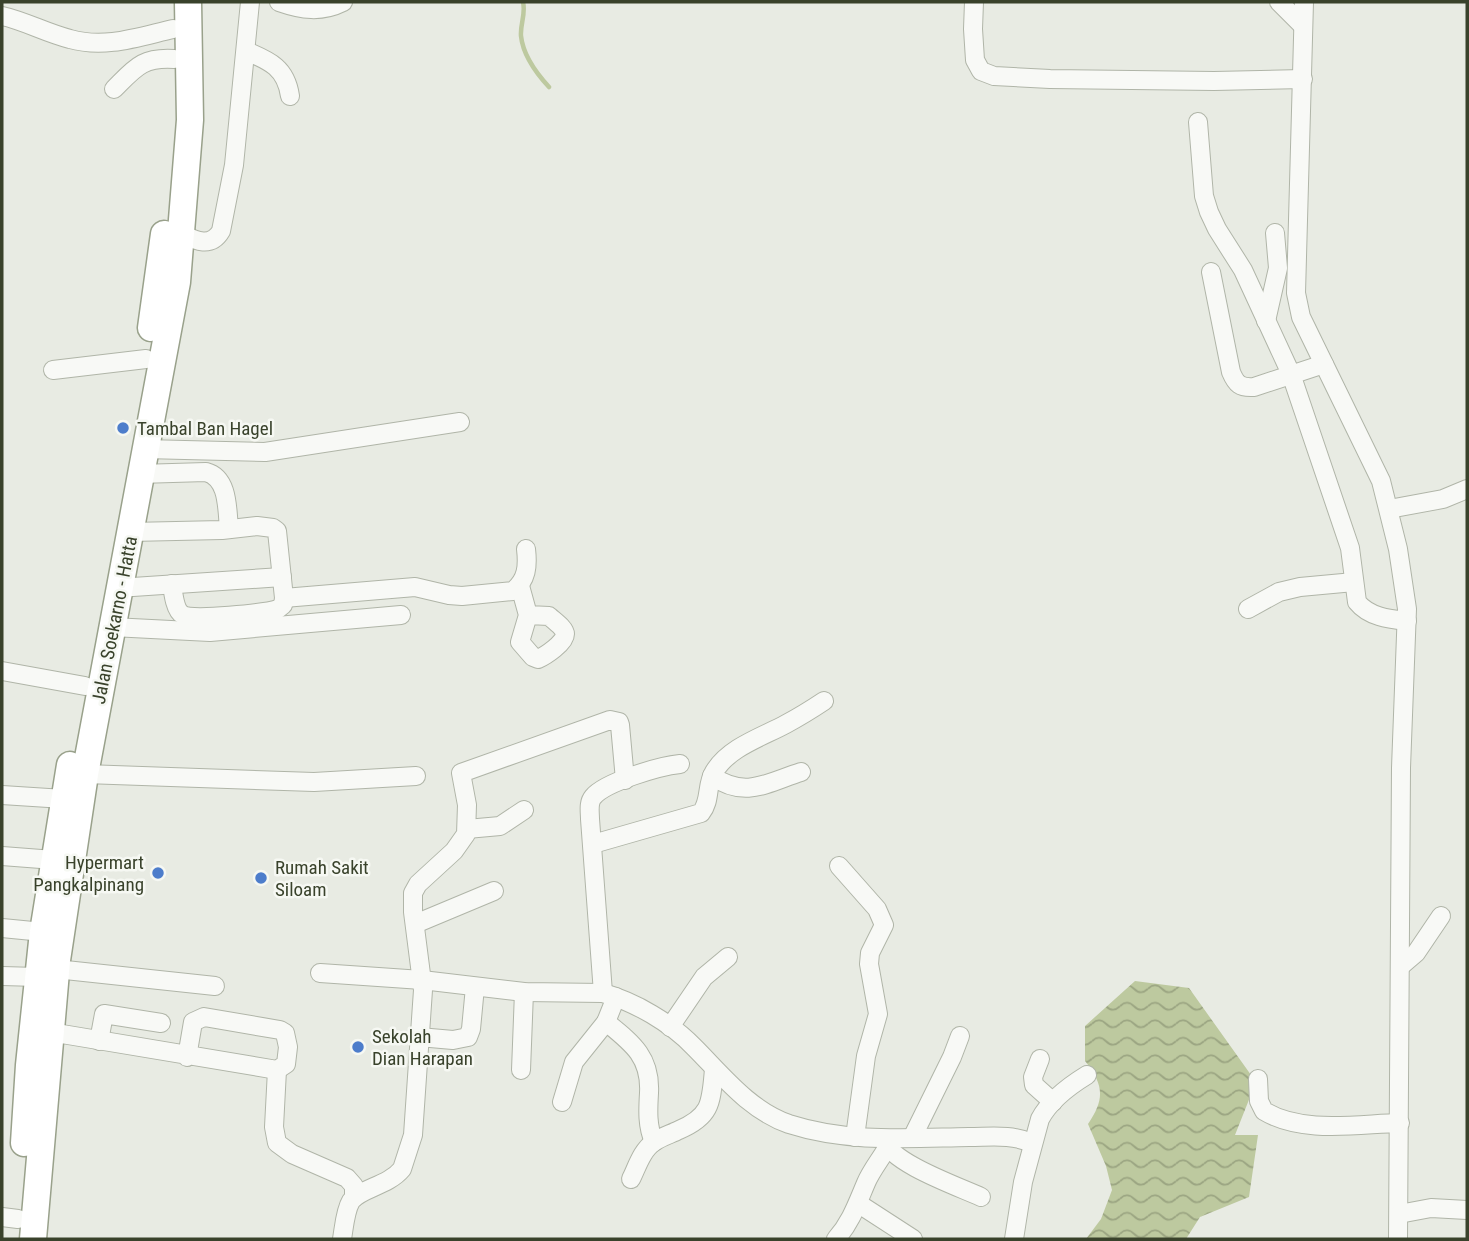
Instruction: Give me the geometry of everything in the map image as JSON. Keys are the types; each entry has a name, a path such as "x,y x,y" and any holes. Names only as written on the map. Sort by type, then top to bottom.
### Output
{"highway":[{"name":"Jalan Soekarno - Hatta","path":"17,1229 47,973 112,627 118,588 121,530 165,230 174,131 173,2"},
{"name":"Jalan Soekarno - Hatta","path":"17,1229 50,1032 43,932 64,799 85,686 121,530 142,461 177,282 190,120 188,2"}],"street":[{"path":"181,234 209,242 216,239 221,231 234,165 250,2"},
{"path":"279,2 314,10 327,9 343,2"},
{"path":"974,2 975,60 981,71 994,76 1214,81 1303,79"},
{"path":"1279,2 1302,25"},
{"path":"1304,2 1296,293 1301,317 1381,481 1389,509 1407,621 1401,768 1402,965 1398,1239"},
{"path":"2,16 89,43 118,42 173,29"},
{"path":"246,51 269,61 282,72 290,96"},
{"path":"114,89 146,61 157,58 174,59"},
{"path":"1198,122 1204,196 1209,212 1243,270 1290,374 1350,548 1357,602 1363,609 1380,617 1407,621"},
{"path":"1266,321 1278,268 1275,233"},
{"path":"1211,272 1231,372 1236,384 1254,387 1324,364"},
{"path":"53,370 146,359"},
{"path":"142,461 265,452 460,422"},
{"path":"142,461 214,475 224,491 229,529"},
{"path":"1389,509 1443,499 1467,489"},
{"path":"121,530 229,529 257,526 275,529 279,537 284,598 282,606 276,611 188,617 179,610 172,584"},
{"path":"284,598 415,587 462,596 513,591 520,586 526,573 526,549"},
{"path":"118,588 282,577"},
{"path":"1248,609 1279,592 1300,587 1354,582"},
{"path":"520,586 528,615"},
{"path":"112,627 210,632 401,615"},
{"path":"2,671 85,686"},
{"path":"593,844 701,813 707,803 712,776 723,762 739,748 824,701"},
{"path":"342,1239 350,1203 354,1198 387,1182 402,1169 413,1135 422,980 414,890 431,870 458,846 467,829 467,805 461,774 604,721 614,720 620,723 625,780"},
{"path":"562,1102 578,1055 606,1022 609,995 590,811 592,799 598,793 644,771 680,764"},
{"path":"712,776 725,785 743,789 801,772"},
{"path":"85,774 314,782 416,776"},
{"path":"2,795 64,799"},
{"path":"467,829 500,826 524,810"},
{"path":"2,856 54,860"},
{"path":"839,866 877,909 884,925 870,953 878,1014 866,1056 855,1137"},
{"path":"415,924 494,891"},
{"path":"1402,965 1416,953 1441,916"},
{"path":"2,928 43,932"},
{"path":"670,1027 704,977 727,957"},
{"path":"2,976 47,973 215,986"},
{"path":"320,973 422,980 524,992 609,995 670,1027 765,1114 814,1130 885,1144 912,1138 1003,1136 1032,1143"},
{"path":"419,1037 453,1040 468,1037 475,987"},
{"path":"521,1070 524,992"},
{"path":"99,1041 104,1014 161,1023"},
{"path":"50,1032 187,1056 277,1070 282,1069 287,1060 287,1042 283,1031 211,1017 198,1018 193,1022 187,1056"},
{"path":"606,1022 632,1043 643,1058 650,1090 649,1127 654,1142"},
{"path":"912,1138 960,1036"},
{"path":"1040,1059 1033,1077 1034,1085 1053,1102"},
{"path":"631,1179 640,1159 654,1142 692,1124 708,1110 714,1069"},
{"path":"277,1070 274,1127 277,1143 292,1154 347,1178 354,1186 354,1198"},
{"path":"1014,1239 1032,1143 1044,1111 1069,1086 1087,1074"},
{"path":"1258,1079 1260,1106 1264,1111 1290,1122 1307,1125 1400,1123"},
{"path":"885,1144 903,1161 981,1197"},
{"path":"836,1239 859,1205 866,1181 885,1144"},
{"path":"859,1205 913,1239"},
{"path":"1399,1214 1432,1208 1467,1210"}],"water":[{"path":"1135,981 1189,988 1256,1082 1235,1135 1258,1135 1249,1197 1200,1217 1186,1239 1086,1239 1101,1219 1112,1190 1106,1166 1088,1124 1100,1099 1100,1092 1096,1077 1085,1061 1085,1026"}],"waterway":[{"path":"523,2 522,43 531,64 549,87"}],"place":[{"name":"Tambal Ban Hagel","path":"123,428"},
{"name":"Hypermart Pangkalpinang","path":"158,873"},
{"name":"Rumah Sakit Siloam","path":"261,878"},
{"name":"Sekolah Dian Harapan","path":"358,1047"}]}
